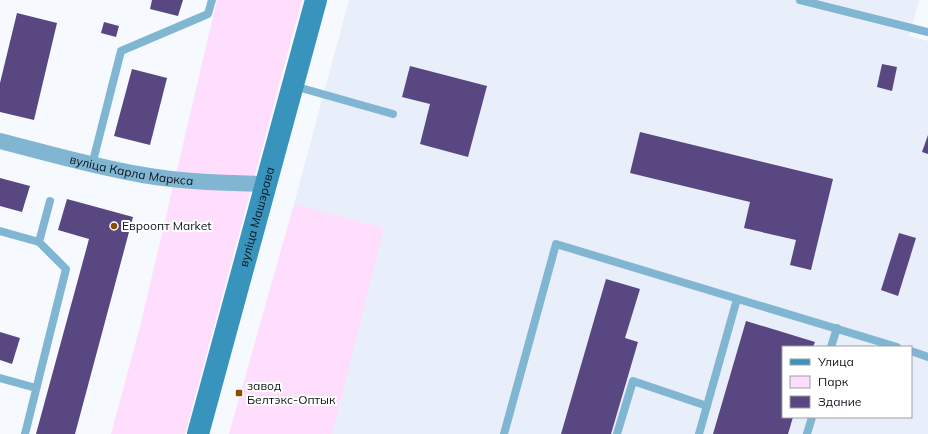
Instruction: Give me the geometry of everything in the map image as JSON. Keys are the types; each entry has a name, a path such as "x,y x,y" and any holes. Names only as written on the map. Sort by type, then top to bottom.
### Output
{"street":[{"name":"вуліца Машэрава","path":"198,434 316,0"},
{"name":"вуліца Карла Маркса","path":"0,141 92,165 144,175 214,182 265,184"}],"lane":[{"path":"92,165 121,51 208,14 212,0"},
{"path":"800,0 928,32"},
{"path":"293,86 393,114"},
{"path":"40,242 50,201"},
{"path":"0,231 40,242 66,269 25,434"},
{"path":"504,434 556,244 894,346"},
{"path":"699,434 737,298"},
{"path":"832,346 837,328"},
{"path":"912,351 928,357"},
{"path":"0,378 36,388"},
{"path":"617,434 633,381 707,406"},
{"path":"807,434 812,418"}],"shaded area":[{"path":"349,0 919,0 909,36 928,41 928,434 332,434 384,228 294,204"}],"green space":[{"path":"217,0 302,0 185,434 111,434 140,327"},
{"path":"294,204 384,228 332,434 229,434"}],"building":[{"path":"152,0 183,0 178,16 150,9"},
{"path":"17,13 57,23 34,120 0,112 0,83"},
{"path":"104,22 119,26 116,37 101,33"},
{"path":"882,64 897,67 892,91 877,87"},
{"path":"410,66 487,86 468,157 420,144 430,104 402,97"},
{"path":"132,69 167,78 150,145 114,136"},
{"path":"640,132 833,179 811,270 790,265 796,240 744,228 750,202 630,173"},
{"path":"928,135 928,154 922,152"},
{"path":"0,178 30,186 22,212 0,206"},
{"path":"67,199 133,217 75,434 36,434 89,239 58,230"},
{"path":"899,233 916,238 898,296 881,290"},
{"path":"606,279 640,289 625,338 638,342 611,434 561,434"},
{"path":"746,321 815,342 813,346 782,346 782,418 793,418 788,434 713,434"},
{"path":"0,332 20,338 12,364 0,360"}],"place":[{"name":"Евроопт Market","path":"114,226"},
{"name":"завод Белтэкс-Оптык","path":"239,393"}]}
